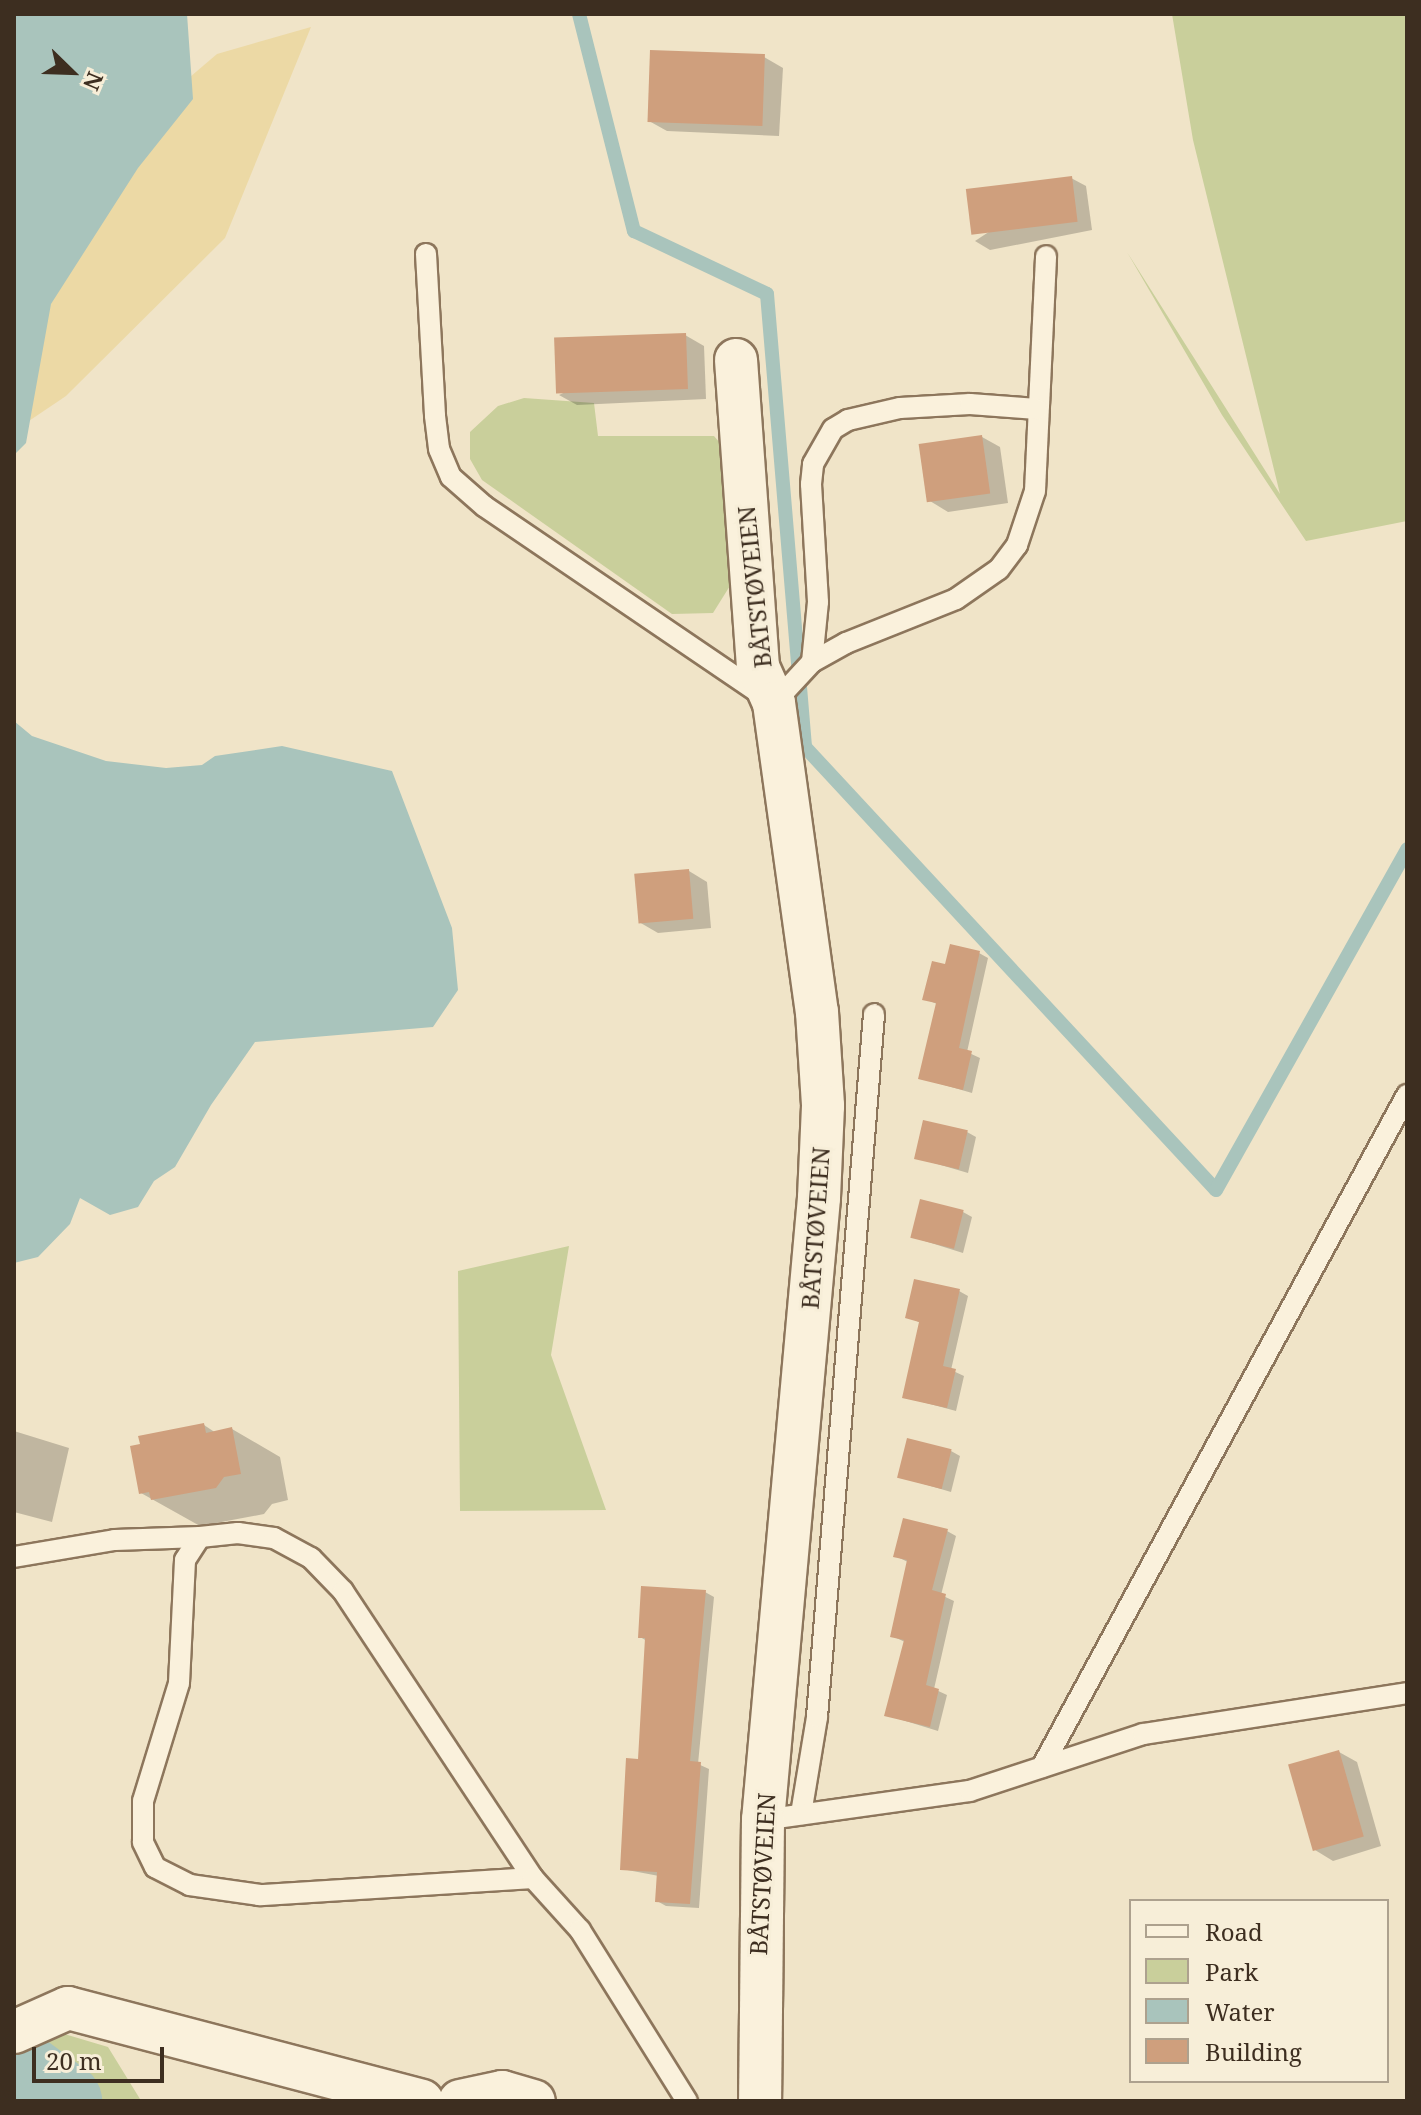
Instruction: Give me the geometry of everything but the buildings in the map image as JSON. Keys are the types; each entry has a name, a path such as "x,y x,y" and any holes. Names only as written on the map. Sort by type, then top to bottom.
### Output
{"street":[{"name":"BÅTSTØVEIEN","path":"736,360 758,667 774,703 817,1012 823,1106 782,1817 760,2101"},
{"path":"14,2032 68,2008 422,2101"},
{"path":"460,2101 502,2092 534,2101"}],"lane":[{"path":"426,254 435,416 439,449 451,477 484,506 774,703 812,662 846,643 956,599 999,569 1022,533 1035,491 1046,256"},
{"path":"812,662 818,602 811,484 813,464 833,429 848,420 900,408 970,404 1037,409"},
{"path":"874,1014 817,1717 782,1817 970,1791 1143,1734 1407,1693"},
{"path":"1042,1767 1407,1095"},
{"path":"14,1557 115,1540 238,1533 274,1538 311,1558 343,1591 533,1878 580,1930 687,2101"},
{"path":"200,1537 185,1560 179,1683 143,1801 143,1842 155,1867 190,1885 260,1895 533,1878"}],"green space":[{"path":"1172,14 1407,14 1407,521 1306,541 1222,415 1127,252 1280,494 1193,140"},
{"path":"524,398 594,403 598,436 714,436 726,450 733,581 713,613 672,614 482,480 470,459 470,432 498,406"},
{"path":"569,1246 551,1355 606,1510 460,1511 458,1271"},
{"path":"61,2033 108,2047 140,2099 152,2101 70,2101 14,2055 14,2049"}],"sand":[{"path":"311,27 225,238 66,396 14,431 14,227 217,54"}],"water":[{"path":"14,14 187,14 193,99 138,168 51,304 26,443 14,455"},
{"path":"14,721 32,736 106,761 166,768 202,765 215,756 282,746 392,771 452,928 458,990 433,1027 255,1042 211,1105 175,1167 154,1181 138,1207 110,1215 80,1198 70,1224 38,1257 14,1263"}],"waterway":[{"path":"579,14 634,231 767,294 805,747 1216,1190 1407,849"},
{"path":"14,2065 63,2101"}]}
